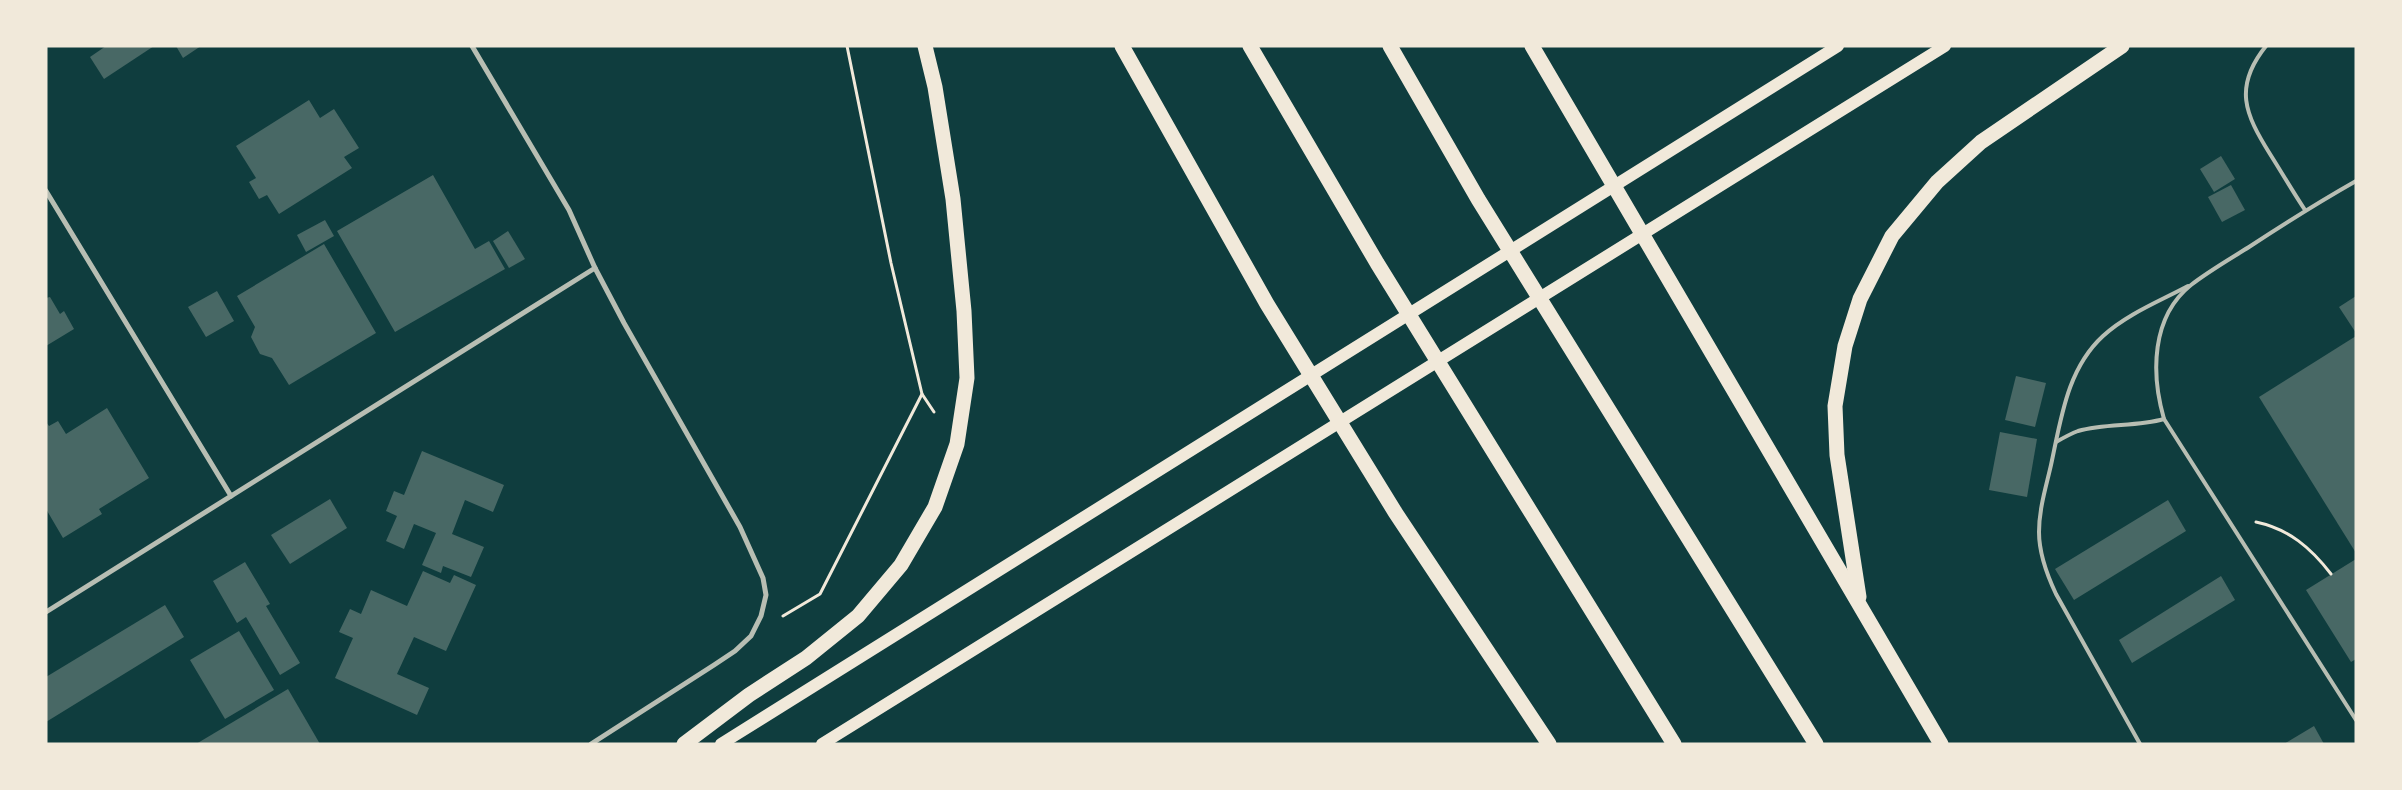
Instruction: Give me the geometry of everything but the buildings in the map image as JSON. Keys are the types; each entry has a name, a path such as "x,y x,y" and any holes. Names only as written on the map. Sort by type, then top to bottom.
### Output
{"highway":[{"path":"684,744 749,695 806,658 858,616 901,565 935,507 957,444 967,378 964,311 953,199 925,46"},
{"path":"1122,46 1267,304 1389,504 1549,744"},
{"path":"1250,46 1382,271 1674,744"},
{"path":"1390,46 1478,199 1816,744"},
{"path":"1532,46 1941,744"},
{"path":"1861,606 1837,455 1835,406 1845,346 1860,300 1892,236 1937,182 1981,142 2122,46"}],"main road":[{"path":"721,744 1838,46"},
{"path":"822,744 1946,46"}],"street":[{"path":"472,46 569,210 596,268 756,557 764,578 766,595 761,616 751,636 714,666 591,744"},
{"path":"46,191 231,496"},
{"path":"46,612 596,268"}],"lane":[{"path":"2266,46 2255,60 2248,77 2245,95 2248,113 2255,130 2305,210"},
{"path":"2140,744 2056,594 2047,575 2039,534 2040,512 2066,398 2074,375 2087,354 2103,336 2122,322 2190,285 2305,210 2356,180"},
{"path":"2190,285 2175,304 2164,325 2157,348 2155,372 2157,396 2164,419 2356,720"},
{"path":"2056,442 2076,432 2099,427 2144,425 2164,419"}],"path":[{"path":"847,46 891,263 922,394 957,444"},
{"path":"751,636 820,594 922,394"},
{"path":"2227,519 2266,524 2285,531 2302,542 2316,555 2331,574"}]}
